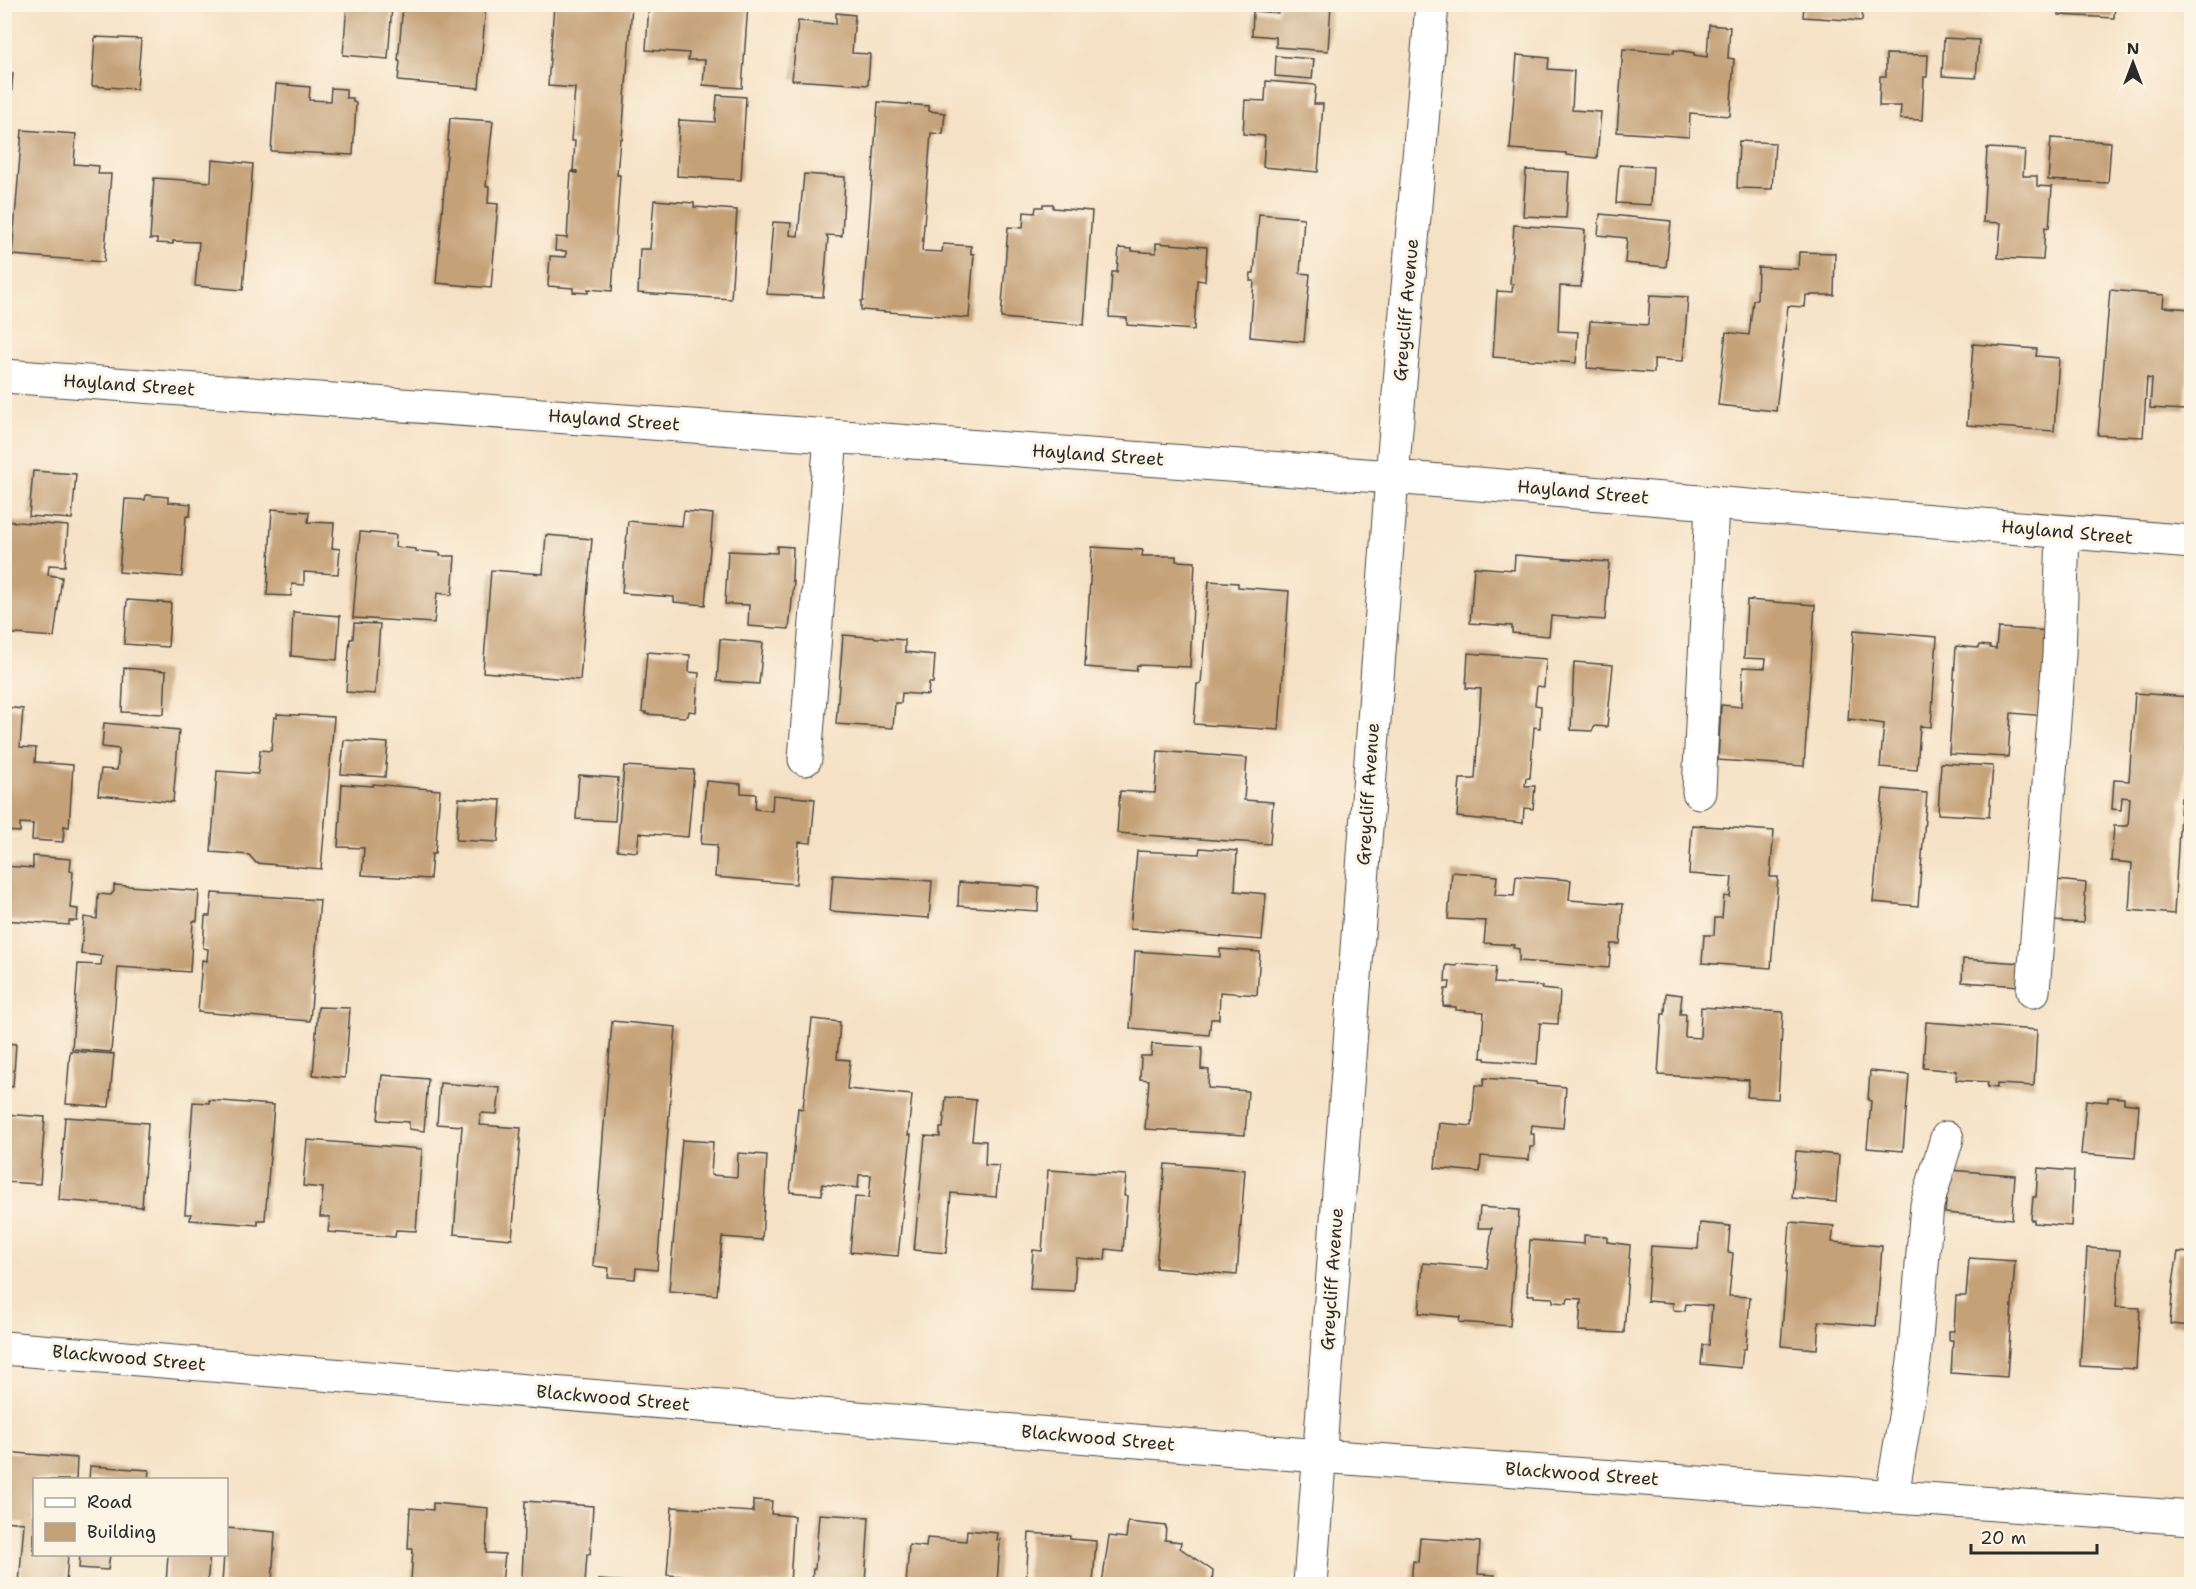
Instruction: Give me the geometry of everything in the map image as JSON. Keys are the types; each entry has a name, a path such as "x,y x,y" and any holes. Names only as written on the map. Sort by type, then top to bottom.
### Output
{"street":[{"name":"Greycliff Avenue","path":"1310,1584 1392,477 1432,4"},
{"name":"Hayland Street","path":"4,376 1392,477 2192,542"},
{"path":"805,759 831,436"},
{"path":"1699,792 1712,503"},
{"path":"2033,991 2061,619 2063,532"},
{"path":"1892,1496 1914,1362 1927,1205 1947,1138"},
{"name":"Blackwood Street","path":"4,1348 1319,1456 2192,1518"}],"building":[{"path":"347,4 392,6 388,59 343,55"},
{"path":"403,4 486,4 479,88 398,81"},
{"path":"649,4 748,4 742,88 703,85 705,60 688,60 689,53 646,50"},
{"path":"1279,4 1331,4 1328,51 1276,47 1276,37 1252,35 1253,11 1278,13"},
{"path":"1804,4 1863,4 1862,21 1803,17"},
{"path":"2060,4 2115,4 2114,18 2059,15"},
{"path":"554,5 632,5 622,139 620,139 617,175 620,175 612,291 588,289 588,293 573,292 573,288 548,286 550,256 566,257 566,251 555,251 556,237 567,238 571,172 577,173 573,171 575,141 571,141 575,88 548,86"},
{"path":"836,13 855,15 852,53 870,54 868,85 792,80 798,21 836,24"},
{"path":"1709,25 1730,27 1728,58 1734,59 1730,116 1690,113 1689,137 1617,132 1623,49 1674,53 1674,50 1707,57"},
{"path":"95,37 141,39 137,89 92,86"},
{"path":"1944,38 1979,40 1976,78 1942,76"},
{"path":"1886,54 1928,55 1927,77 1924,77 1922,120 1900,119 1901,106 1879,106 1880,76 1886,76"},
{"path":"1517,55 1549,58 1548,69 1574,71 1572,110 1601,112 1597,158 1510,149"},
{"path":"1276,56 1314,59 1312,79 1275,76"},
{"path":"4,72 13,73 10,108 4,107"},
{"path":"1266,81 1316,85 1314,104 1323,104 1318,172 1263,167 1265,136 1243,134 1245,100 1265,101"},
{"path":"276,84 310,87 309,100 330,101 331,88 346,89 346,98 353,98 353,102 356,103 353,155 271,151"},
{"path":"717,95 746,97 741,180 677,176 679,120 715,122"},
{"path":"878,102 929,106 929,111 945,113 943,134 931,133 922,251 942,252 943,244 971,246 971,254 974,254 969,318 861,310"},
{"path":"450,118 493,121 486,186 489,186 488,203 498,204 491,288 436,283"},
{"path":"22,130 76,134 74,164 99,166 98,174 111,174 104,262 12,255"},
{"path":"2051,138 2111,142 2108,183 2048,180"},
{"path":"1739,141 1775,143 1772,189 1737,188"},
{"path":"1987,148 2025,150 2023,176 2037,176 2037,186 2052,187 2049,228 2045,227 2043,260 1998,258 2001,223 1983,222"},
{"path":"212,160 253,164 243,290 195,286 199,242 173,241 173,244 157,243 157,239 150,239 154,178 211,182"},
{"path":"1619,165 1653,167 1651,205 1616,203"},
{"path":"1526,170 1569,172 1566,218 1523,216"},
{"path":"804,174 845,177 842,236 826,235 828,238 823,297 767,294 773,222 791,223 790,235 798,236"},
{"path":"654,200 694,203 694,207 737,210 731,299 638,293 640,249 650,249"},
{"path":"1043,204 1053,204 1053,208 1092,211 1084,325 1001,318 1008,227 1023,228 1024,212 1035,213 1036,207 1043,207"},
{"path":"1259,214 1304,218 1300,273 1310,274 1304,342 1250,337 1254,281 1250,281 1251,273 1254,273"},
{"path":"1600,214 1671,221 1666,267 1625,263 1627,238 1598,235"},
{"path":"1514,225 1585,230 1581,287 1560,286 1558,331 1578,332 1576,363 1493,357 1497,291 1512,292 1513,284 1510,284"},
{"path":"1156,243 1207,247 1205,281 1197,280 1194,330 1127,325 1127,318 1109,317 1112,272 1117,272 1119,248 1156,253"},
{"path":"1799,252 1835,253 1834,295 1806,295 1805,307 1788,306 1776,411 1718,405 1726,332 1749,335 1753,300 1757,300 1758,267 1798,269"},
{"path":"2110,290 2164,295 2163,307 2192,309 2185,410 2150,408 2152,379 2147,378 2143,437 2098,435"},
{"path":"1650,295 1688,297 1683,361 1654,359 1654,373 1587,368 1590,321 1648,325"},
{"path":"1973,344 2037,349 2036,356 2059,358 2054,431 1967,425"},
{"path":"33,471 76,474 72,519 29,516"},
{"path":"146,495 168,497 168,502 191,504 190,516 186,516 182,577 119,572 125,499 145,500"},
{"path":"272,509 309,512 308,522 334,523 332,548 340,549 338,574 304,572 304,585 292,584 291,596 267,595"},
{"path":"684,511 713,514 705,605 674,602 674,597 622,593 628,521 682,526"},
{"path":"5,521 68,526 65,566 49,565 48,575 62,577 54,637 4,633"},
{"path":"360,532 396,535 395,547 440,553 440,556 455,556 452,595 437,593 434,623 353,618"},
{"path":"546,535 592,539 580,680 483,672 491,570 543,574"},
{"path":"777,546 793,547 792,581 794,582 789,629 748,626 749,605 725,604 728,551 777,553"},
{"path":"1092,547 1143,550 1142,556 1176,556 1176,561 1195,562 1190,667 1137,665 1136,671 1085,667"},
{"path":"1515,555 1609,562 1605,620 1551,616 1549,636 1512,633 1512,626 1470,623 1474,567 1514,570"},
{"path":"1209,581 1238,583 1238,587 1289,591 1279,730 1194,724 1197,684 1201,684"},
{"path":"127,600 171,603 168,647 124,644"},
{"path":"1747,600 1815,605 1804,766 1718,760 1721,705 1741,707 1743,667 1765,668 1766,659 1744,658"},
{"path":"293,612 340,616 337,660 291,656"},
{"path":"354,623 380,624 375,694 346,692 350,639 353,639"},
{"path":"1998,628 2053,631 2047,716 2011,713 2008,757 1949,754 1956,646 1978,648 1979,645 1996,649"},
{"path":"1854,630 1937,637 1931,727 1920,726 1917,770 1880,767 1884,724 1850,719 1848,721"},
{"path":"843,635 905,640 905,652 935,655 933,683 929,683 928,695 902,693 901,703 895,703 893,728 836,724"},
{"path":"720,639 763,643 759,684 717,681"},
{"path":"647,652 690,655 689,672 699,673 696,712 689,711 688,716 685,717 642,712"},
{"path":"1468,653 1546,659 1544,687 1537,686 1535,705 1541,706 1540,728 1534,727 1530,778 1526,778 1525,786 1535,786 1533,809 1524,808 1523,823 1457,817 1460,779 1475,779 1481,689 1466,688"},
{"path":"1574,662 1613,665 1607,727 1595,726 1592,731 1571,730"},
{"path":"124,668 166,671 164,714 122,712"},
{"path":"2135,693 2190,697 2174,914 2129,910 2132,863 2111,861 2114,826 2128,826 2130,798 2122,797 2121,810 2112,809 2114,780 2129,781"},
{"path":"4,707 23,709 20,747 36,748 35,762 73,765 69,827 64,826 63,842 32,840 33,824 20,823 20,832 4,831"},
{"path":"277,714 334,717 321,869 256,863 249,855 211,852 217,771 258,774 260,750 271,751 274,717 277,718"},
{"path":"104,723 179,730 173,802 98,795 101,769 117,770 119,749 102,747"},
{"path":"344,740 388,743 385,777 341,774"},
{"path":"1158,751 1247,758 1244,800 1273,802 1270,844 1117,833 1120,791 1155,793"},
{"path":"1941,763 1993,766 1989,817 1938,814"},
{"path":"624,766 694,770 688,837 639,833 637,852 617,850"},
{"path":"579,775 618,778 615,821 576,819"},
{"path":"706,781 741,784 741,793 756,794 755,809 772,811 773,795 815,799 811,843 799,842 796,884 715,877 717,845 701,844"},
{"path":"342,784 373,786 373,784 440,790 435,854 432,854 430,879 362,875 364,848 338,847"},
{"path":"1883,789 1927,793 1918,906 1873,902"},
{"path":"459,798 501,800 498,842 456,840"},
{"path":"1692,825 1774,831 1770,877 1778,877 1771,968 1702,963 1704,935 1714,935 1715,918 1722,918 1724,896 1730,897 1732,877 1689,874"},
{"path":"1200,848 1237,851 1235,891 1266,894 1262,940 1130,929 1137,851 1199,854"},
{"path":"33,856 71,859 70,871 73,872 70,908 78,909 77,921 69,921 69,925 4,920 4,866 33,868"},
{"path":"1452,872 1497,876 1495,895 1514,896 1516,876 1571,880 1569,900 1623,904 1620,944 1611,944 1609,968 1519,961 1519,949 1513,948 1514,945 1484,943 1486,921 1448,919"},
{"path":"833,875 932,881 929,918 830,911"},
{"path":"2056,880 2086,883 2083,923 2053,921"},
{"path":"959,882 1039,887 1038,911 958,906"},
{"path":"114,885 199,891 197,921 193,921 190,972 118,967 111,1052 72,1049 78,964 101,965 102,956 81,954 84,917 97,919 98,894 111,895"},
{"path":"212,893 320,900 310,1021 198,1012 202,960 207,961 208,949 203,948 205,916 210,916"},
{"path":"1220,949 1260,952 1257,995 1220,992 1219,1019 1211,1019 1209,1035 1130,1028 1135,951 1220,957"},
{"path":"1963,959 2022,963 2021,986 1962,982"},
{"path":"1457,964 1496,967 1494,983 1543,986 1542,989 1560,991 1558,1024 1540,1023 1537,1064 1481,1058 1484,1012 1456,1010 1456,1007 1443,1006 1445,989 1449,989 1450,982 1445,982 1446,965 1457,966"},
{"path":"1666,993 1682,995 1680,1014 1686,1014 1685,1037 1700,1038 1701,1007 1783,1012 1778,1099 1747,1097 1749,1080 1658,1075 1662,1014 1665,1014"},
{"path":"318,1007 350,1008 345,1078 313,1075"},
{"path":"812,1019 840,1022 837,1059 850,1060 847,1089 912,1095 908,1135 911,1135 898,1256 850,1252 855,1197 869,1198 871,1175 859,1175 858,1188 822,1184 822,1195 790,1192 798,1108 803,1109"},
{"path":"612,1021 676,1027 657,1270 636,1268 635,1279 608,1277 609,1268 593,1266"},
{"path":"1926,1022 2037,1030 2034,1086 1997,1084 1997,1088 1987,1087 1988,1082 1956,1080 1957,1071 1923,1068"},
{"path":"5,1043 16,1044 13,1087 5,1086"},
{"path":"1152,1044 1202,1047 1201,1069 1209,1070 1208,1088 1248,1091 1245,1135 1145,1129 1149,1080 1140,1079 1141,1056 1151,1056"},
{"path":"70,1051 114,1054 109,1107 66,1104"},
{"path":"1870,1071 1909,1075 1903,1151 1867,1148 1871,1101 1868,1100"},
{"path":"382,1075 428,1079 424,1131 409,1129 409,1122 378,1120"},
{"path":"1484,1078 1566,1087 1563,1128 1532,1125 1531,1134 1534,1134 1534,1147 1530,1147 1529,1160 1481,1156 1480,1172 1435,1168 1439,1123 1472,1126 1475,1085 1483,1086"},
{"path":"440,1083 500,1088 497,1114 481,1113 480,1125 521,1128 512,1239 454,1234 462,1126 437,1124"},
{"path":"946,1097 976,1100 972,1140 986,1141 985,1165 999,1166 996,1197 951,1193 946,1253 914,1250 925,1136 940,1137"},
{"path":"2108,1097 2124,1098 2124,1103 2139,1105 2135,1158 2081,1154 2086,1100 2108,1102"},
{"path":"209,1100 274,1105 265,1220 258,1220 258,1225 190,1220 191,1214 185,1214 193,1102 209,1103"},
{"path":"4,1114 45,1117 40,1184 4,1182"},
{"path":"65,1117 148,1123 142,1207 59,1200"},
{"path":"307,1140 422,1149 416,1231 396,1230 395,1237 328,1232 330,1217 320,1217 323,1188 303,1186"},
{"path":"682,1140 713,1142 711,1175 737,1177 738,1153 767,1155 762,1240 722,1237 717,1295 669,1291"},
{"path":"1796,1151 1839,1155 1836,1202 1792,1198"},
{"path":"1165,1164 1245,1170 1237,1275 1156,1268"},
{"path":"2038,1168 2074,1171 2071,1226 2034,1223 2034,1220 2031,1220 2033,1197 2036,1197"},
{"path":"1048,1170 1126,1175 1124,1196 1127,1196 1123,1251 1106,1249 1105,1260 1076,1258 1074,1291 1030,1289 1033,1250 1042,1251"},
{"path":"1949,1170 2015,1175 2012,1219 1945,1213"},
{"path":"1480,1207 1519,1210 1510,1326 1459,1322 1460,1317 1419,1313 1423,1263 1487,1268 1492,1228 1478,1228"},
{"path":"1790,1222 1834,1226 1832,1242 1882,1246 1876,1326 1819,1321 1817,1349 1781,1346"},
{"path":"1700,1223 1730,1226 1728,1252 1733,1253 1729,1296 1750,1297 1746,1349 1743,1349 1741,1368 1701,1364 1703,1345 1709,1345 1712,1306 1686,1304 1685,1311 1673,1310 1673,1303 1647,1301 1651,1246 1698,1249"},
{"path":"1584,1235 1607,1237 1607,1242 1630,1245 1624,1333 1579,1331 1581,1299 1568,1298 1567,1303 1553,1302 1553,1298 1528,1295 1530,1240 1584,1244"},
{"path":"2087,1248 2120,1250 2116,1307 2140,1308 2136,1369 2080,1366"},
{"path":"2178,1252 2192,1253 2192,1326 2170,1324"},
{"path":"1969,1258 2015,1261 2007,1377 1951,1373 1953,1340 1949,1340 1949,1331 1954,1331 1956,1296 1966,1296"},
{"path":"4,1452 77,1458 76,1478 33,1478 33,1556 68,1556 66,1584 19,1584 24,1523 4,1521"},
{"path":"90,1466 149,1470 148,1478 89,1478"},
{"path":"753,1500 772,1501 771,1514 794,1516 790,1584 746,1584 746,1581 667,1575 672,1507 753,1512"},
{"path":"525,1501 593,1506 590,1554 587,1554 585,1584 522,1580"},
{"path":"433,1503 488,1508 486,1553 505,1554 502,1584 411,1581 413,1549 408,1549 410,1508 433,1510"},
{"path":"819,1514 869,1517 865,1584 812,1584"},
{"path":"1128,1522 1166,1526 1165,1540 1181,1542 1180,1548 1213,1571 1212,1584 1102,1584 1109,1536 1126,1538"},
{"path":"228,1528 275,1532 272,1584 222,1584 224,1556 228,1556"},
{"path":"967,1530 998,1533 997,1540 1000,1540 997,1584 906,1584 909,1545 926,1547 927,1538 966,1541"},
{"path":"1029,1533 1070,1536 1070,1539 1096,1541 1093,1584 1026,1584"},
{"path":"1420,1538 1480,1542 1478,1574 1495,1575 1494,1584 1411,1584 1413,1561 1418,1562"},
{"path":"80,1556 110,1556 108,1570 79,1568"},
{"path":"168,1556 210,1556 207,1584 166,1584"},
{"path":"599,1580 628,1582 628,1584 599,1584"}]}
